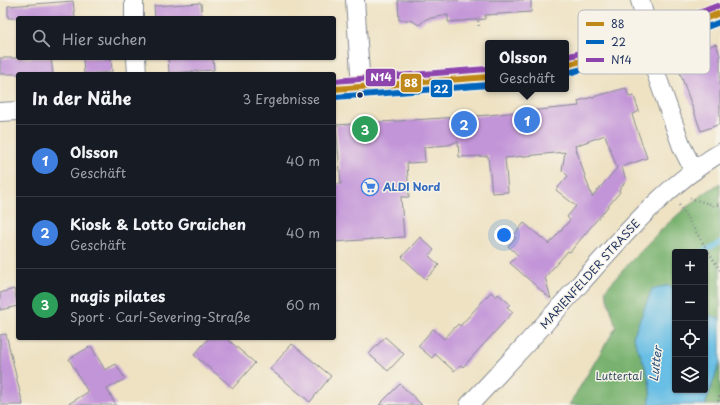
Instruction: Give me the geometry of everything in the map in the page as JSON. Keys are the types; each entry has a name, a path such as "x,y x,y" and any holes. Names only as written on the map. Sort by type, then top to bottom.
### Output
{"street":[{"path":"134,0 134,16"},
{"path":"355,0 361,87"},
{"path":"640,0 642,10"},
{"path":"710,17 720,13"},
{"path":"136,60 137,72"},
{"path":"656,74 682,147 694,171"},
{"path":"336,89 485,78"},
{"path":"0,112 16,111"},
{"name":"MARIENFELDER STRASSE","path":"469,405 514,358 622,237 654,206 694,171 720,153"}],"path":[{"path":"478,18 479,28"},
{"path":"713,205 720,205"},
{"path":"682,210 720,270"},
{"path":"716,405 720,395"}],"green space":[{"name":"Luttertal","path":"720,183 720,319 708,314 708,249 672,249 672,287 666,286 652,289 633,337 649,379 649,405 569,405 616,327 605,290 659,232 704,194"},
{"path":"720,362 720,405 705,405"}],"water":[{"path":"666,286 672,287 672,393 708,393 708,314 720,319 720,362 705,405 649,405 649,379 633,337 652,289"}],"building":[{"path":"398,0 531,0 531,12 485,15 485,19 448,22 448,15 426,19 419,25 411,20 399,20"},
{"path":"73,1 75,16 16,16 16,18 8,18 8,6"},
{"path":"201,3 202,16 155,16 154,6"},
{"path":"716,44 720,55 720,124 701,131 680,74 710,74 710,46"},
{"path":"0,58 16,58 16,60 51,60 53,72 16,72 16,74 0,74"},
{"path":"83,60 111,60 112,72 84,72"},
{"path":"168,60 213,60 214,70 169,72"},
{"path":"626,88 629,97 634,96 639,111 632,115 647,158 622,167 626,181 619,190 620,192 570,252 568,251 545,277 551,299 510,263 518,255 508,246 516,238 513,236 524,223 549,244 570,220 567,217 576,206 556,190 568,176 562,170 565,152 505,158 508,192 492,193 488,156 459,157 458,141 448,145 424,147 425,162 407,163 409,197 401,197 404,237 336,242 336,184 341,184 336,125 489,115 579,106 578,101","holes":["605,135 617,168 592,197 575,146"]},
{"path":"420,237 434,250 429,256 439,265 426,279 402,257"},
{"path":"14,289 16,306 0,310 0,293"},
{"path":"491,292 496,297 498,294 510,304 507,307 513,312 463,367 461,365 454,371 435,354 432,358 418,346 433,329 444,339 458,324 460,326"},
{"path":"6,334 23,405 0,405 0,335"},
{"path":"385,337 404,354 388,371 369,354"},
{"path":"207,340 228,340 255,363 233,388 194,355"},
{"path":"292,344 331,376 310,402 270,369"},
{"path":"91,346 105,370 116,364 125,379 107,389 116,405 67,405 88,392 69,359"},
{"path":"400,384 422,405 379,405"}],"waterway":[{"name":"Lutter","path":"708,249 720,242"}],"transit line":[{"name":"N14","path":"706,10 717,6"},
{"name":"88","path":"710,17 720,13"},
{"name":"22","path":"710,26 720,22"},
{"name":"N14","path":"569,56 578,54"},
{"name":"88","path":"569,64 578,62"},
{"name":"N14","path":"336,81 485,69"},
{"name":"22","path":"569,73 578,70"},
{"name":"88","path":"336,89 485,77"},
{"name":"22","path":"336,97 485,85"}],"place":[{"name":"Olsson","path":"527,120"},
{"name":"Kiosk & Lotto Graichen","path":"464,124"},
{"name":"nagis pilates","path":"365,129"},
{"name":"ALDI Nord","path":"370,187"}]}
